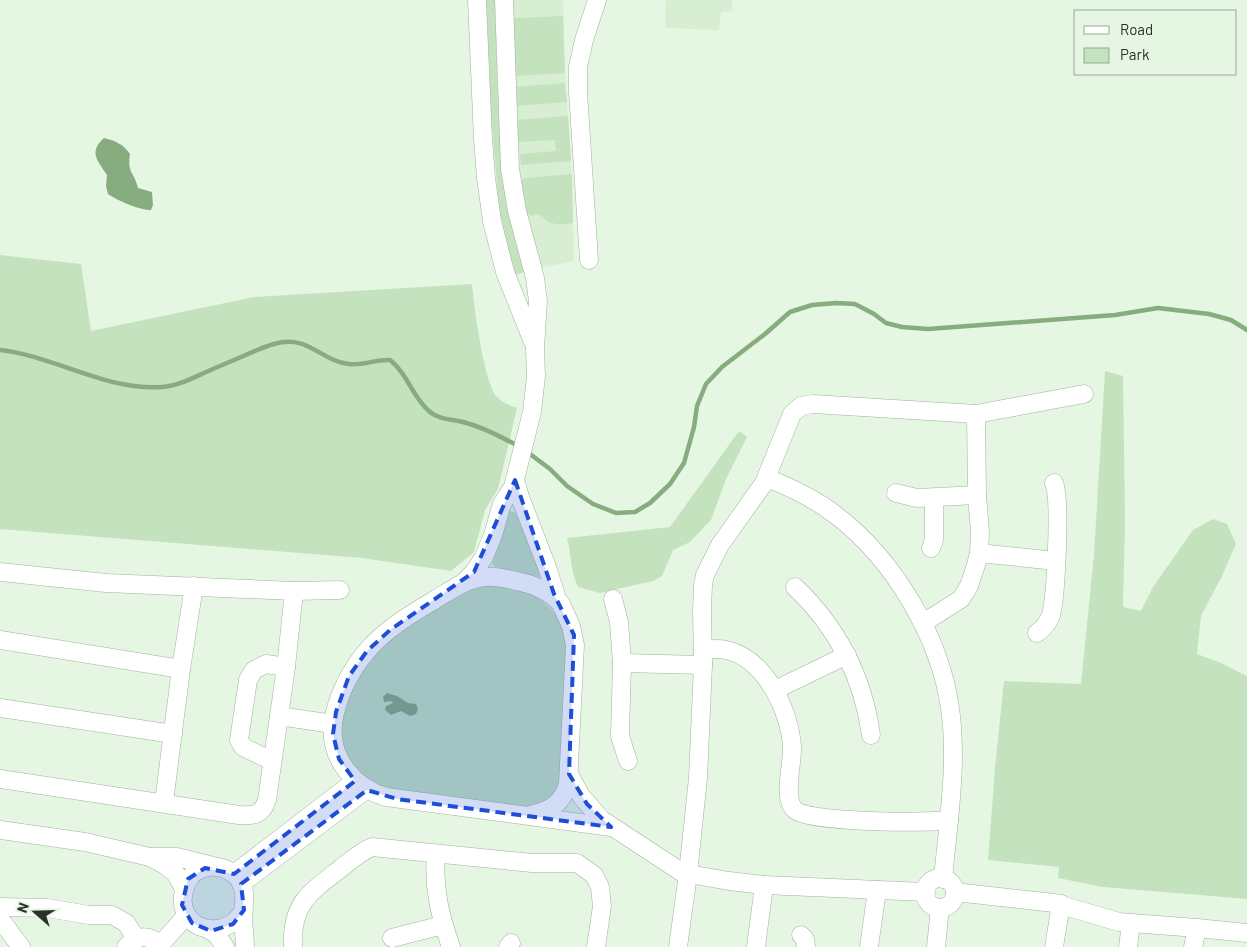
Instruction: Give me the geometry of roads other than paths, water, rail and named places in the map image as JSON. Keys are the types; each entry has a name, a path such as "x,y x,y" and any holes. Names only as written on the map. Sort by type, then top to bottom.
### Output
{"street":[{"path":"477,0 483,139 492,221 505,272 535,348"},
{"path":"464,583 484,557 502,504 513,487 532,412 536,376 537,292 517,211 510,169 504,0"},
{"path":"589,260 578,67 596,0"},
{"path":"678,947 688,874 700,754 703,657 702,611 705,575 720,545 767,478 792,414 801,406 814,404 976,414 1084,394"},
{"path":"924,623 961,599 969,586 979,553 976,414"},
{"path":"767,478 802,493 819,503 852,529 868,544 894,576 924,623 936,655 951,710 952,782 943,879"},
{"path":"515,479 557,600 567,617 574,635 575,645 569,774 566,791 558,803 544,812 530,815"},
{"path":"1037,633 1047,623 1052,612 1058,499 1054,483"},
{"path":"896,493 908,497 934,498 977,495"},
{"path":"931,548 934,540 934,498"},
{"path":"979,553 1056,561"},
{"path":"0,572 106,583 294,591 340,590"},
{"path":"557,600 534,586 502,578 484,577 464,583 405,618 371,646 347,681 333,724 334,740 339,759 344,768 361,785 386,798 530,815 559,821 588,822 611,827"},
{"path":"164,802 180,669 194,586"},
{"path":"795,587 819,612 847,654 862,693 871,736"},
{"path":"0,779 254,816 261,812 265,806 279,716 294,591"},
{"path":"613,599 619,622 622,663 620,736 628,761"},
{"path":"0,640 180,669"},
{"path":"622,663 703,657 715,648 737,654 757,668 775,690 782,705 790,733 792,763 788,811 821,818 898,822 949,820"},
{"path":"775,690 847,654"},
{"path":"272,761 243,747 239,740 248,680 254,670 266,664 286,667"},
{"path":"0,708 173,734"},
{"path":"279,716 333,724"},
{"path":"569,774 587,804 611,827 688,874 764,885 926,892"},
{"path":"238,879 361,785"},
{"path":"0,830 85,842 150,857 177,857 229,870 238,879 244,890 245,947"},
{"path":"293,947 296,918 304,898 317,886 366,850 379,848 532,863 577,863 594,875 600,887 602,906 596,947"},
{"path":"436,854 436,891 443,925 451,947"},
{"path":"150,857 170,869 184,889"},
{"path":"216,866 204,868 188,879 184,889 182,905 186,916 198,926 216,934 226,947"},
{"path":"938,878 943,879 954,886 955,892 951,904 940,908 933,906 927,900 926,892 927,886 932,881 938,878"},
{"path":"756,947 764,885"},
{"path":"869,947 877,890"},
{"path":"955,892 1039,900 1061,904 1120,922 1247,933"},
{"path":"1054,947 1061,904"},
{"path":"0,907 47,908 89,915 112,915 126,923 132,932 130,943"},
{"path":"936,947 940,908"},
{"path":"211,931 222,930 234,924 244,910"},
{"path":"130,943 144,936 153,939 160,946 186,916"},
{"path":"0,919 21,947"},
{"path":"1128,947 1131,923"},
{"path":"392,938 443,925"},
{"path":"1193,947 1197,928"}],"waterway":[{"path":"526,451 550,469 567,486 593,504 616,513 635,512 650,503 670,484 684,463 694,427 697,406 706,384 722,367 790,312 812,305 855,304 886,323 902,327 928,329 1115,315 1158,308 1209,314 1231,320 1247,330"},
{"path":"0,350 20,353 120,384 162,387 184,382 268,346 296,342 339,362 349,364 390,360 401,372 419,400 434,415 478,427 520,447"}]}
